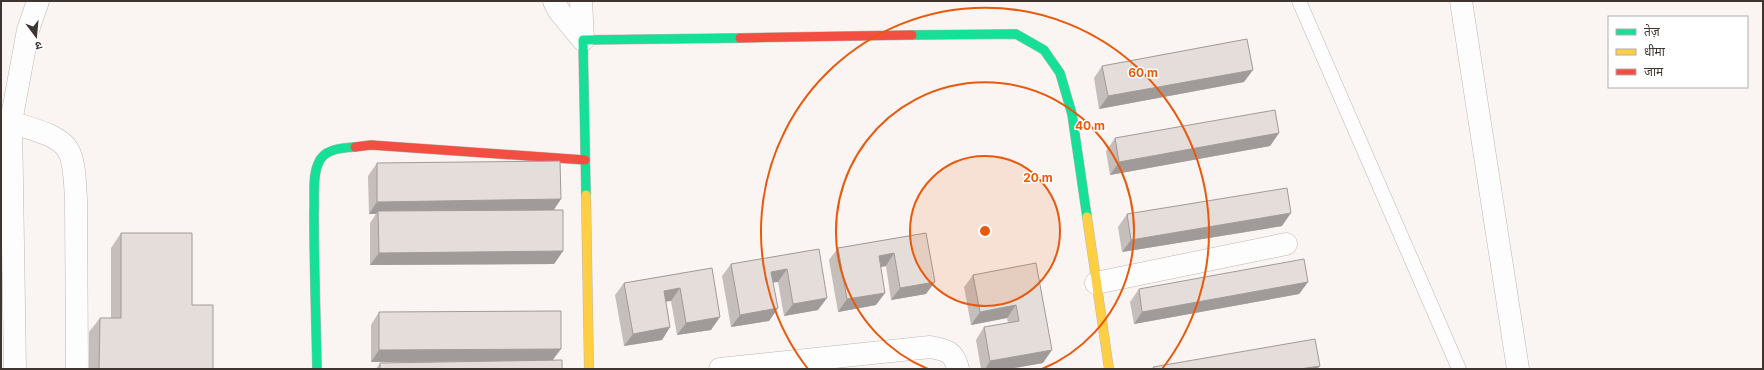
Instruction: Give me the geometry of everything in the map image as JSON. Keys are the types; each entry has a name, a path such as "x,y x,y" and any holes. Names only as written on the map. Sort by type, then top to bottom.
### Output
{"street":[{"path":"15,369 11,122 28,30 38,1"},
{"path":"554,1 559,11 583,40"},
{"path":"581,1 589,369"},
{"path":"1461,1 1518,369"},
{"path":"583,40 1016,34 1044,50 1060,73 1072,114 1109,369"},
{"path":"11,122 53,137 68,150 74,172 76,199 77,369"},
{"path":"317,369 314,237 315,181 318,164 326,153 340,148 371,145 585,160"},
{"path":"1096,284 1286,244"},
{"path":"720,369 930,347 948,350 956,360 958,369"}],"lane":[{"path":"1299,1 1459,369"}],"building":[{"path":"1247,39 1253,70 1108,96 1102,66"},
{"path":"1275,110 1279,133 1119,162 1115,138"},
{"path":"560,161 561,199 377,202 377,163"},
{"path":"1287,188 1291,213 1131,240 1127,214"},
{"path":"563,210 563,251 379,253 378,211"},
{"path":"121,233 192,233 192,305 213,305 213,369 99,369 100,318 121,318"},
{"path":"926,233 935,282 900,288 894,253 879,256 885,293 847,299 838,248"},
{"path":"819,249 827,298 793,304 787,269 771,272 778,308 740,315 731,264"},
{"path":"1304,259 1308,282 1142,312 1139,289"},
{"path":"1036,263 1052,350 990,361 984,327 1019,321 1016,305 980,312 973,275"},
{"path":"712,268 720,317 686,323 680,288 664,291 670,327 633,334 624,283"},
{"path":"561,311 561,349 379,350 379,312"},
{"path":"1315,339 1320,366 1300,369 1154,369 1153,367"},
{"path":"562,360 562,369 380,369 380,363"}],"traffic: fast":[{"path":"912,35 1016,34 1044,50 1060,73 1072,114 1087,217"},
{"path":"586,195 583,40 740,38"},
{"path":"317,369 314,232 314,188 316,169 320,159 328,152 355,147"}],"traffic: slow":[{"path":"586,195 589,369"},
{"path":"1087,217 1109,369"}],"traffic: jam":[{"path":"740,38 912,35"},
{"path":"355,147 371,145 585,160"}]}
